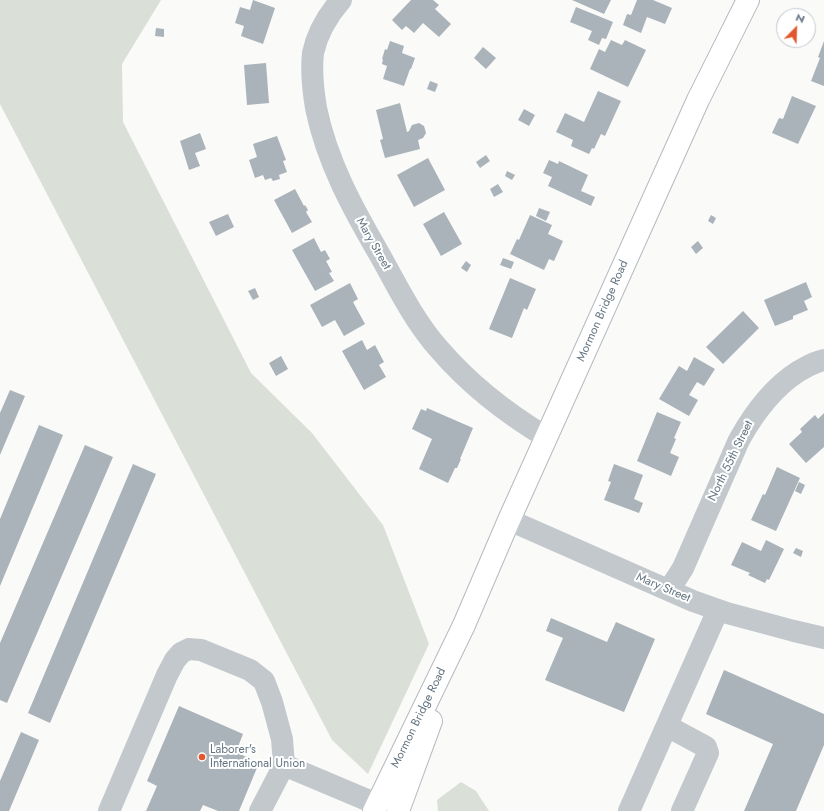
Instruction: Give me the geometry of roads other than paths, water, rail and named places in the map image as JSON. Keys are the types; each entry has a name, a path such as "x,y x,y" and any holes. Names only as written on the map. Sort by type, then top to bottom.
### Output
{"main road":[{"name":"Mormon Bridge Road","path":"381,809 464,625 546,437 698,100 748,0"},
{"name":"Mormon Bridge Road","path":"398,811 464,625"}],"street":[{"name":"Mary Street","path":"341,0 321,30 313,53 312,70 314,96 319,123 336,172 355,213 414,316 438,349 467,378 500,407 546,437"},
{"name":"North 55th Street","path":"669,590 683,568 738,440 749,422 761,405 786,380 814,362 824,360"},
{"name":"Mary Street","path":"509,520 693,601 718,610 794,632 824,638"},
{"path":"629,811 718,610"},
{"path":"109,811 167,675 181,652 189,649 202,650 250,670 264,682 272,702 282,739 284,766 260,811"},
{"path":"666,726 700,742 706,747 708,753 682,811"},
{"path":"284,766 381,809"}],"place":[{"name":"Laborer's International Union","path":"202,757"}]}
